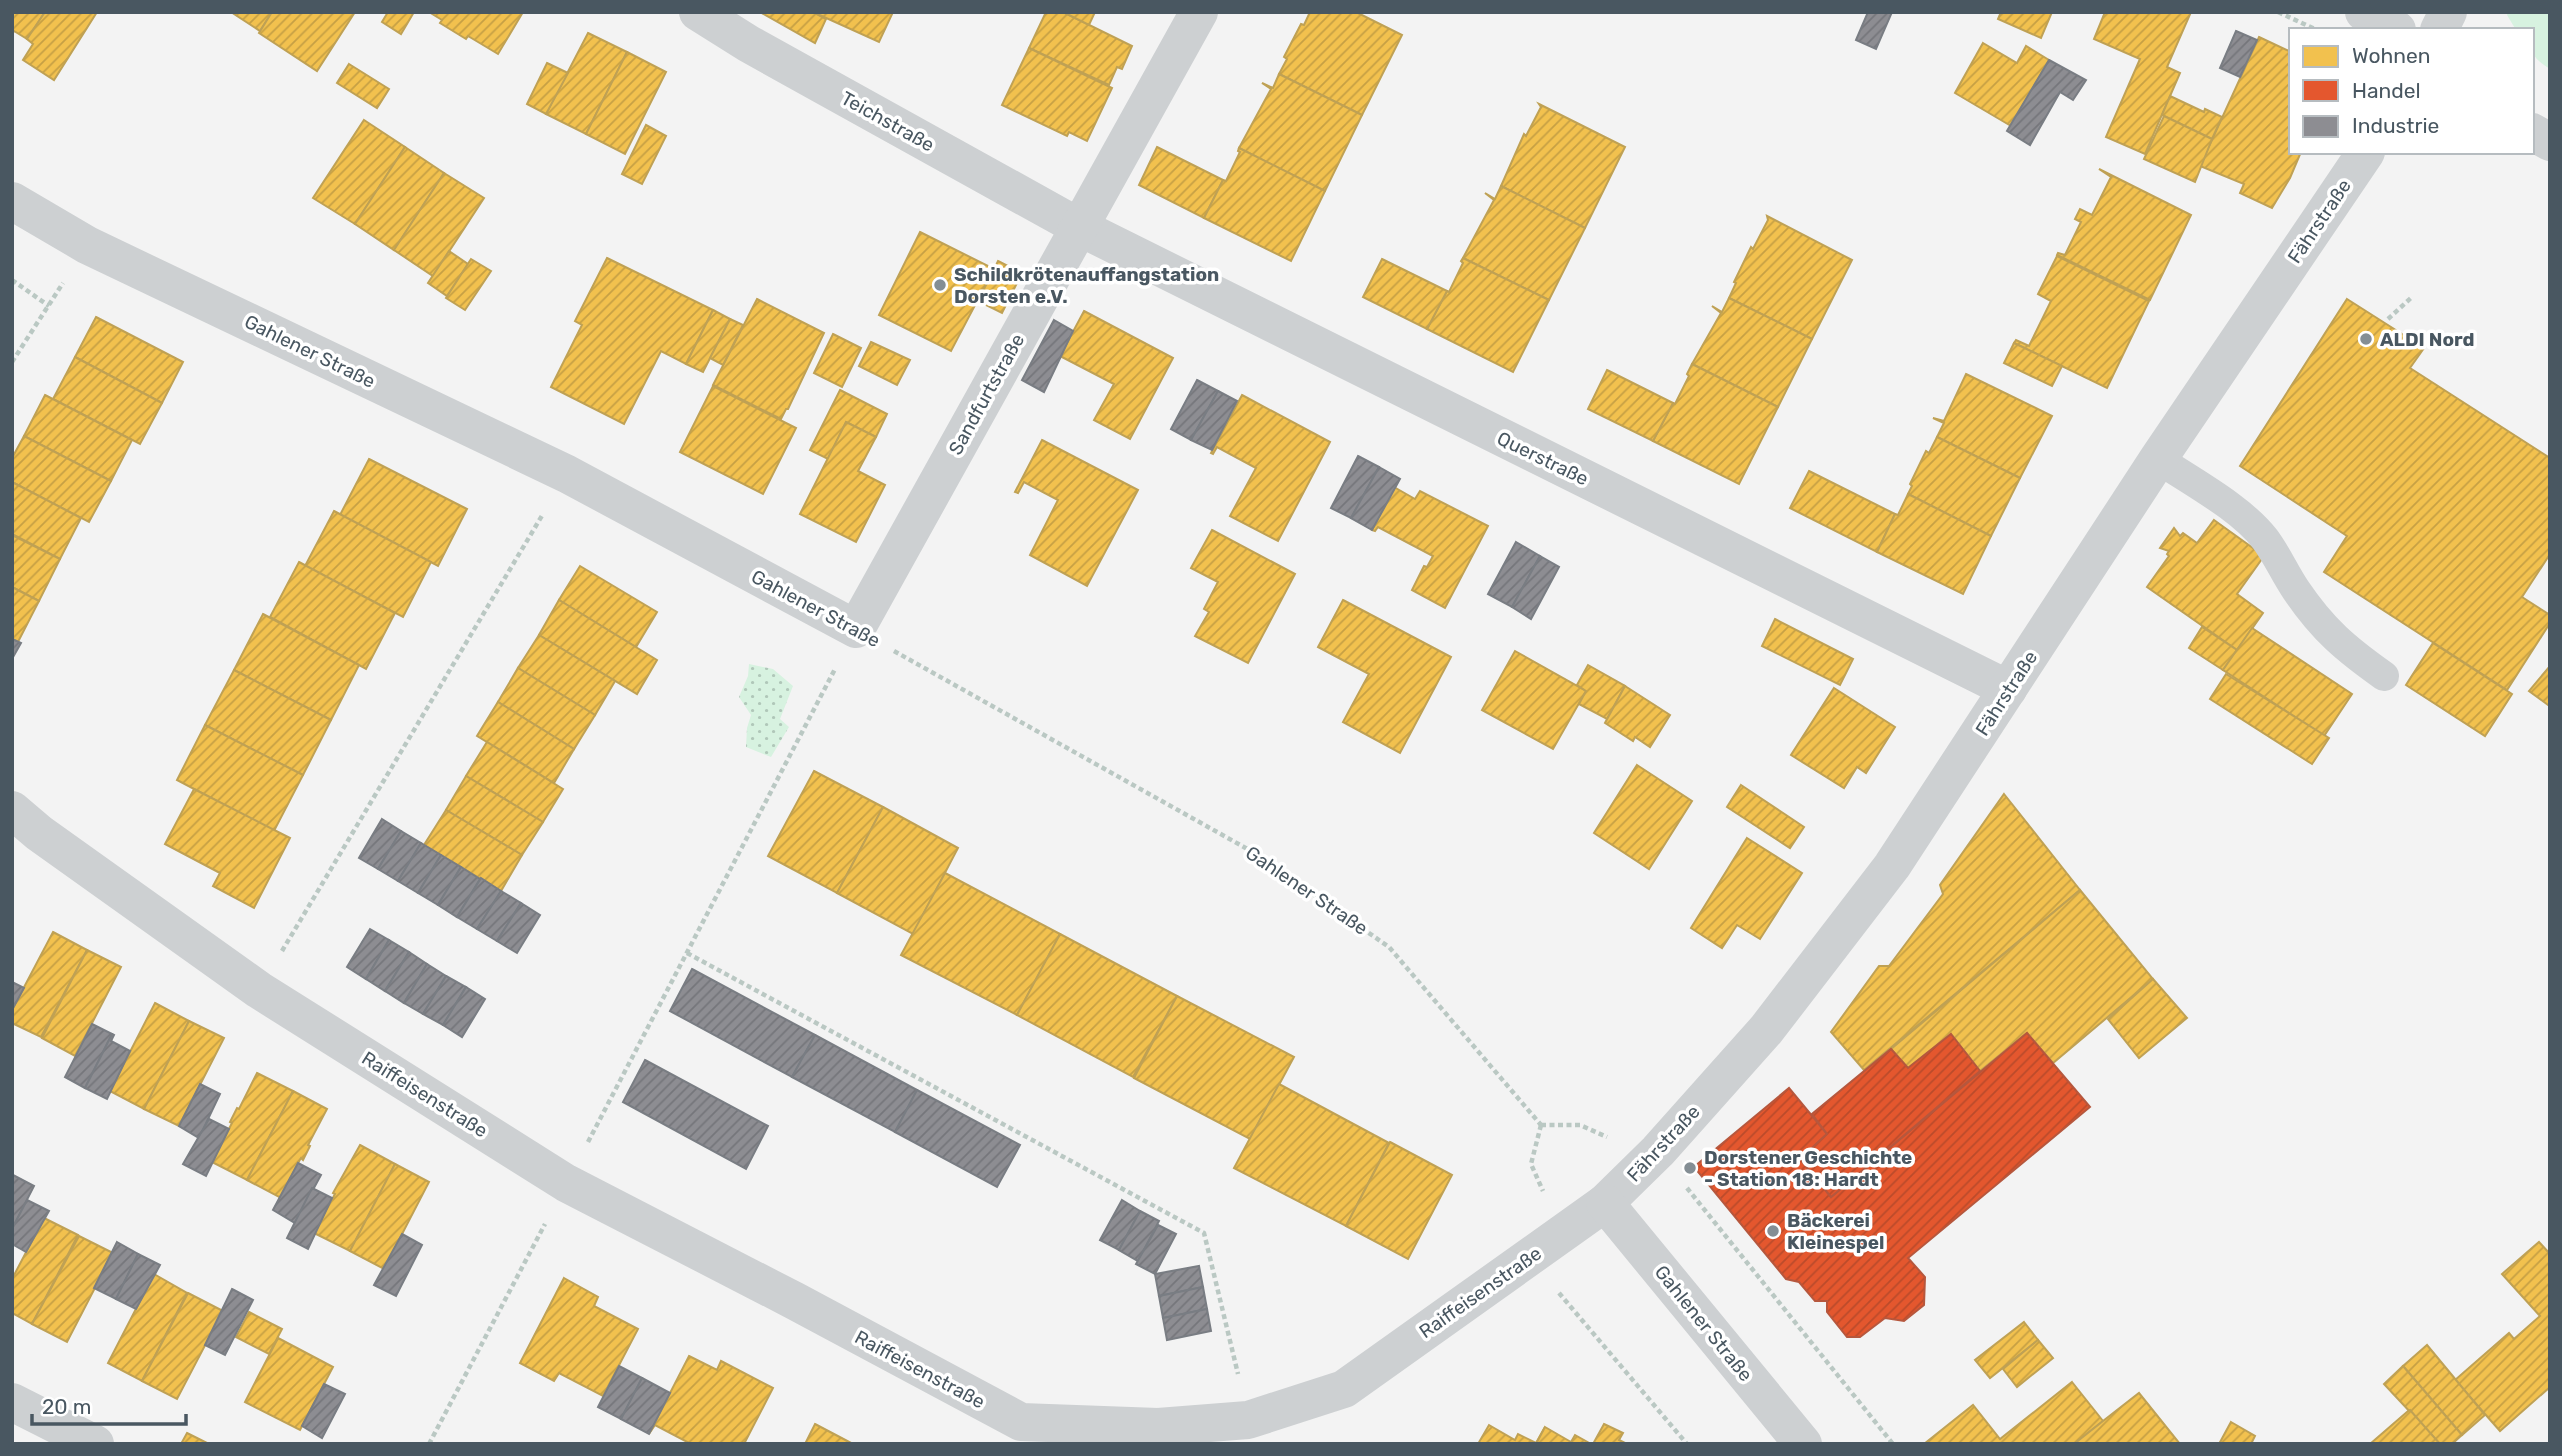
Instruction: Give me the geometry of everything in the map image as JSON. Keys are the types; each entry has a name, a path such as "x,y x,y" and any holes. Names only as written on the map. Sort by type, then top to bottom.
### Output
{"street":[{"name":"Teichstraße","path":"698,12 761,51 1079,227"},
{"name":"Sandfurtstraße","path":"856,629 1199,12"},
{"path":"2364,12 2394,28"},
{"path":"2440,28 2448,12"},
{"path":"2534,133 2550,142"},
{"name":"Fährstraße","path":"1605,1203 1658,1151 1766,1030 1884,877 2158,459 2365,154"},
{"name":"Gahlener Straße","path":"12,201 88,244 567,474 856,629"},
{"name":"Querstraße","path":"1079,227 2008,689"},
{"name":"Raiffeisenstraße","path":"12,810 39,833 258,990 566,1183 795,1301 1017,1433 1248,1420 1344,1389 1605,1203"},
{"name":"Gahlener Straße","path":"1605,1203 1803,1444"},
{"path":"12,1402 96,1444"}],"lane":[{"path":"2158,459 2243,516 2265,538 2296,590 2322,626 2342,646 2384,676"}],"path":[{"path":"2277,12 2313,28"},
{"path":"12,279 49,306 12,362"},
{"path":"2388,319 2412,297"},
{"path":"258,990 567,474"},
{"path":"429,1444 856,629"},
{"name":"Gahlener Straße","path":"856,629 1251,851 1389,947 1541,1125 1531,1164 1540,1187 1546,1194"},
{"path":"687,953 1204,1233 1248,1420"},
{"path":"1658,1151 1893,1444"},
{"path":"1529,1257 1686,1444"}],"green space":[{"path":"2508,12 2550,12 2550,69 2534,55 2534,28 2515,28"},
{"path":"749,664 773,669 793,686 780,719 789,727 771,757 746,747 751,715 739,697 748,676"}],"building: Wohnen":[{"path":"12,12 45,12 27,39 14,31 12,34"},
{"path":"45,12 97,12 54,80 23,60 33,44 27,39"},
{"path":"231,12 272,12 260,31"},
{"path":"272,12 355,12 317,71 259,33"},
{"path":"388,12 414,12 401,34 382,22"},
{"path":"429,12 523,12 498,54 468,36 466,39 440,23 442,20"},
{"path":"760,12 813,12 826,19 815,43"},
{"path":"813,12 893,12 879,42"},
{"path":"1046,12 1063,12 1132,46 1122,69 1117,67 1109,85 1029,48"},
{"path":"1063,12 1095,12 1089,25"},
{"path":"1310,12 1356,12 1402,35 1362,115 1279,74 1287,59 1284,57"},
{"path":"2001,12 2052,12 2041,38 1998,19"},
{"path":"2105,12 2191,12 2167,67 2180,73 2145,154 2106,137 2140,59 2094,39"},
{"path":"588,33 627,52 586,134 546,114"},
{"path":"2259,37 2289,51 2289,154 2300,154 2272,208 2240,193 2244,184 2200,166"},
{"path":"1983,43 2017,63 2026,46 2049,60 2011,126 1955,93"},
{"path":"1029,48 1112,88 1087,141 1069,132 1067,136 1002,105"},
{"path":"627,52 666,72 625,154 586,134"},
{"path":"547,63 568,73 546,114 527,104"},
{"path":"349,64 389,89 377,108 337,83"},
{"path":"1279,74 1362,115 1325,191 1239,148 1271,89 1262,83 1273,88"},
{"path":"2170,96 2204,112 2205,109 2222,117 2212,139 2162,115"},
{"path":"1539,104 1625,147 1585,228 1501,186 1524,134 1526,136 1541,107"},
{"path":"2164,116 2212,139 2195,182 2144,159"},
{"path":"364,120 405,147 355,224 313,198"},
{"path":"646,125 666,136 642,184 622,174"},
{"path":"405,147 444,173 394,250 355,224"},
{"path":"1157,147 1223,180 1204,218 1139,185"},
{"path":"1239,148 1325,191 1291,261 1204,218 1223,180 1226,181 1240,152"},
{"path":"2099,169 2191,215 2150,300 2057,255 2065,255 2081,222 2075,219 2080,209 2092,215 2111,177"},
{"path":"444,173 484,198 433,276 394,250"},
{"path":"1501,186 1585,228 1549,300 1463,258 1494,200 1485,193 1495,199"},
{"path":"1767,216 1852,260 1812,339 1729,298 1751,247 1753,249 1768,220"},
{"name":"Schildkrötenauffangstation Dorsten e.V.","path":"920,232 994,269 951,351 879,315"},
{"path":"449,251 468,264 447,296 428,283"},
{"path":"2057,256 2149,301 2107,388 2014,343 2016,340 2029,346 2051,301 2038,294"},
{"path":"607,258 713,310 686,364 661,351 624,424 551,387 582,325 575,321"},
{"path":"1463,258 1549,300 1513,372 1427,329 1447,291 1449,292"},
{"path":"471,259 491,271 465,310 446,298"},
{"path":"1382,259 1447,291 1427,329 1363,297"},
{"path":"998,261 1022,273 1002,313 978,301"},
{"path":"1729,298 1812,339 1778,407 1692,364 1721,313 1712,306 1722,312"},
{"path":"757,299 824,333 781,419 713,385"},
{"path":"2347,299 2424,348 2410,368 2550,458 2550,554 2522,597 2550,615 2550,623 2507,690 2324,572 2347,536 2240,466"},
{"path":"713,310 730,319 703,372 686,364"},
{"path":"1084,311 1173,358 1130,439 1094,420 1114,384 1060,356"},
{"path":"96,317 183,362 162,403 75,357"},
{"path":"730,319 743,325 723,365 710,358"},
{"path":"833,334 861,348 842,387 814,373"},
{"path":"871,342 910,360 897,385 859,366"},
{"path":"2014,343 2062,366 2052,386 2004,363"},
{"path":"75,357 162,403 140,444 53,399"},
{"path":"1692,364 1778,407 1739,484 1653,441 1673,403 1675,404"},
{"path":"1607,370 1673,403 1653,441 1588,409"},
{"path":"1966,374 2052,416 2020,478 1937,437 1944,423 1933,418 1944,421"},
{"path":"713,386 796,428 763,494 680,452"},
{"path":"840,390 887,414 876,437 846,422 828,459 810,450"},
{"path":"45,395 132,440 111,481 24,436"},
{"path":"1242,395 1330,442 1278,541 1230,516 1256,468 1217,447 1213,454 1211,453"},
{"path":"846,422 876,437 858,471 885,485 856,542 800,514"},
{"path":"24,436 111,481 89,522 12,482 12,458"},
{"path":"1937,437 2020,478 1991,536 1908,494 1926,451 1929,453"},
{"path":"1042,440 1138,490 1087,586 1030,555 1058,500 1024,482 1018,493 1015,492"},
{"path":"369,459 467,509 438,566 340,515"},
{"path":"1809,471 1895,514 1877,552 1790,508"},
{"path":"12,482 81,518 60,559 12,534"},
{"path":"1394,487 1415,499 1420,491 1488,526 1445,608 1412,590 1424,566 1427,567 1433,556 1378,527 1375,531 1372,530"},
{"path":"1908,494 1991,536 1963,594 1877,552"},
{"path":"334,511 431,562 403,617 305,566"},
{"path":"2214,520 2264,556 2237,594 2263,613 2237,650 2147,587 2169,556 2169,551 2160,548 2174,528 2180,536 2183,533 2197,543"},
{"path":"1212,530 1295,574 1248,663 1195,636 1209,612 1204,609 1218,582 1191,568"},
{"path":"12,535 60,559 39,601 12,587"},
{"path":"299,562 395,613 366,669 270,617"},
{"path":"580,566 657,612 636,647 559,600"},
{"path":"12,587 39,601 18,642 12,639"},
{"path":"559,600 657,660 637,694 539,635"},
{"path":"1343,600 1451,657 1400,753 1343,722 1369,674 1318,647"},
{"path":"263,614 359,665 331,720 234,670"},
{"path":"1775,619 1853,659 1840,685 1762,646"},
{"path":"2202,627 2237,650 2223,670 2189,648"},
{"path":"2252,628 2352,694 2324,736 2223,670"},
{"path":"539,635 615,681 595,715 518,668"},
{"path":"2433,643 2512,694 2485,736 2406,685"},
{"path":"1515,651 1586,691 1553,749 1482,710"},
{"path":"1588,665 1625,686 1607,719 1579,704 1586,691 1577,685"},
{"path":"2550,666 2550,703 2548,705 2529,691"},
{"path":"518,668 595,715 574,749 498,702"},
{"path":"234,670 331,720 303,775 205,725"},
{"path":"2226,674 2329,738 2312,764 2210,699"},
{"path":"1625,686 1670,715 1650,747 1635,737 1633,741 1605,723"},
{"path":"1834,688 1895,727 1866,773 1857,767 1844,788 1791,755"},
{"path":"498,702 574,749 554,783 477,736"},
{"path":"205,725 303,775 274,831 177,780"},
{"path":"487,742 563,789 543,822 466,776"},
{"path":"1637,765 1692,801 1649,869 1594,833"},
{"path":"814,771 883,807 837,893 768,856"},
{"path":"466,776 543,822 522,855 446,810"},
{"path":"1741,785 1804,827 1790,848 1727,807"},
{"path":"194,789 290,838 254,908 213,886 220,873 165,844"},
{"path":"2004,794 2080,890 1864,1070 1831,1032 1879,966 1889,966 1943,894 1940,885"},
{"path":"883,807 958,848 913,934 837,893"},
{"path":"446,810 522,855 501,891 424,845"},
{"path":"1747,838 1802,873 1760,939 1737,925 1722,948 1691,928"},
{"path":"945,873 1060,934 1017,1015 901,955"},
{"path":"2080,890 2153,979 2053,1063 2027,1033 1980,1071 1951,1034 1908,1068 1891,1049"},
{"path":"53,932 87,950 41,1037 12,1023 12,1010"},
{"path":"1060,934 1177,996 1133,1077 1017,1015"},
{"path":"87,950 121,967 75,1056 42,1038"},
{"path":"2153,979 2187,1018 2139,1058 2108,1019"},
{"path":"1177,996 1294,1057 1250,1139 1134,1078"},
{"path":"155,1003 189,1021 144,1109 110,1091"},
{"path":"189,1021 224,1038 179,1126 144,1109"},
{"path":"257,1073 293,1091 247,1180 212,1162"},
{"path":"1279,1084 1389,1143 1346,1226 1234,1168"},
{"path":"293,1091 327,1109 281,1198 247,1180"},
{"path":"1390,1142 1452,1175 1408,1259 1346,1226"},
{"path":"360,1145 395,1164 350,1251 314,1233"},
{"path":"395,1164 429,1182 384,1269 350,1251"},
{"path":"44,1218 78,1235 32,1324 12,1313 12,1279"},
{"path":"79,1236 113,1253 67,1342 32,1324"},
{"path":"2539,1242 2550,1254 2550,1387 2500,1431 2455,1380 2509,1333 2514,1339 2540,1316 2502,1274"},
{"path":"154,1274 187,1293 142,1381 108,1363"},
{"path":"564,1278 598,1297 594,1306 638,1329 603,1396 559,1373 554,1381 520,1363"},
{"path":"188,1293 223,1311 177,1399 142,1381"},
{"path":"249,1312 282,1329 269,1354 236,1337"},
{"path":"2024,1322 2038,1340 1990,1378 1975,1360"},
{"path":"278,1338 333,1367 300,1430 245,1402"},
{"path":"2038,1340 2053,1358 2017,1387 2003,1369"},
{"path":"2427,1345 2485,1415 2462,1435 2403,1366"},
{"path":"689,1356 717,1370 721,1361 773,1388 744,1444 691,1444 655,1425 649,1434"},
{"path":"2403,1366 2462,1435 2452,1444 2440,1444 2384,1384"},
{"path":"2072,1382 2103,1421 2074,1444 1924,1444 1973,1405 2000,1439"},
{"path":"2139,1393 2180,1444 2074,1444 2103,1421"},
{"path":"2410,1410 2440,1444 2370,1444 2408,1411"},
{"path":"2231,1422 2255,1436 2251,1444 2219,1444"},
{"path":"815,1424 853,1444 805,1444"},
{"path":"1604,1424 1623,1433 1619,1440 1627,1444 1593,1444"},
{"path":"1489,1425 1515,1440 1518,1434 1536,1443 1545,1427 1536,1444 1478,1444"},
{"path":"1545,1427 1571,1442 1575,1435 1591,1444 1536,1444"},
{"path":"187,1433 209,1444 181,1444"}],"building: Handel":[{"path":"2027,1033 2090,1107 1908,1258 1925,1277 1924,1305 1904,1321 1885,1318 1860,1337 1847,1337 1827,1312 1827,1301 1815,1301 1799,1282 1786,1279 1694,1167 1789,1088 1827,1134 1800,1159 1831,1197"},
{"path":"1951,1034 1980,1071 1831,1197 1800,1159 1827,1134 1812,1114 1891,1049 1908,1068"}],"building: Industrie":[{"path":"1868,12 1892,12 1876,49 1856,40"},
{"path":"2236,31 2257,40 2240,77 2220,68"},
{"path":"2049,60 2086,80 2073,100 2060,92 2030,145 2007,131"},
{"path":"1054,320 1073,331 1044,392 1022,380"},
{"path":"1197,380 1218,391 1191,440 1171,429"},
{"path":"1218,391 1237,401 1212,450 1191,440"},
{"path":"1358,456 1379,467 1351,518 1331,508"},
{"path":"1379,467 1400,479 1372,530 1351,518"},
{"path":"1516,542 1540,556 1512,607 1488,594"},
{"path":"1540,556 1559,567 1531,619 1512,607"},
{"path":"12,639 21,643 12,659"},
{"path":"382,819 401,831 378,869 359,858"},
{"path":"401,831 421,843 398,881 378,869"},
{"path":"421,843 441,855 418,893 398,881"},
{"path":"441,855 461,867 438,905 418,893"},
{"path":"461,867 480,879 457,917 438,905"},
{"path":"481,878 501,891 477,929 457,917"},
{"path":"501,891 521,903 497,941 477,929"},
{"path":"521,903 540,915 517,953 497,941"},
{"path":"370,929 389,940 366,979 347,967"},
{"path":"389,940 409,952 385,991 366,979"},
{"path":"409,952 427,964 404,1003 385,991"},
{"path":"427,964 446,976 423,1014 404,1003"},
{"path":"692,969 815,1035 792,1077 670,1011"},
{"path":"446,976 466,987 443,1025 423,1014"},
{"path":"12,982 24,988 12,1010"},
{"path":"466,987 485,999 462,1037 443,1025"},
{"path":"92,1024 112,1034 85,1088 65,1077"},
{"path":"112,1034 114,1035 111,1041 130,1051 107,1099 85,1088"},
{"path":"815,1035 917,1090 895,1132 792,1077"},
{"path":"645,1060 768,1126 746,1169 623,1102"},
{"path":"200,1084 220,1094 199,1138 179,1126"},
{"path":"917,1090 1020,1145 997,1187 895,1132"},
{"path":"209,1119 229,1129 206,1176 183,1164"},
{"path":"298,1163 321,1175 295,1223 273,1210"},
{"path":"12,1176 34,1186 12,1229"},
{"path":"312,1188 332,1198 308,1249 287,1238"},
{"path":"27,1200 49,1211 26,1252 12,1244 12,1229"},
{"path":"1122,1200 1140,1211 1119,1250 1100,1240"},
{"path":"1140,1211 1159,1221 1138,1261 1119,1250"},
{"path":"1158,1225 1176,1234 1155,1274 1136,1264"},
{"path":"402,1234 422,1245 396,1296 374,1285"},
{"path":"117,1242 138,1254 116,1299 94,1288"},
{"path":"138,1254 160,1265 136,1309 116,1299"},
{"path":"1199,1266 1203,1287 1159,1296 1155,1274"},
{"path":"1203,1287 1207,1309 1163,1318 1159,1296"},
{"path":"232,1289 253,1300 225,1355 205,1345"},
{"path":"1207,1309 1211,1331 1167,1340 1163,1318"},
{"path":"619,1366 642,1378 621,1419 598,1407"},
{"path":"642,1378 670,1393 649,1434 621,1419"},
{"path":"324,1384 345,1394 322,1438 302,1426"}],"place":[{"name":"Schildkrötenauffangstation Dorsten e.V.","path":"940,285"},
{"name":"ALDI Nord","path":"2366,339"},
{"name":"Dorstener Geschichte - Station 18: Hardt","path":"1690,1168"},
{"name":"Bäckerei Kleinespel","path":"1773,1231"}]}
